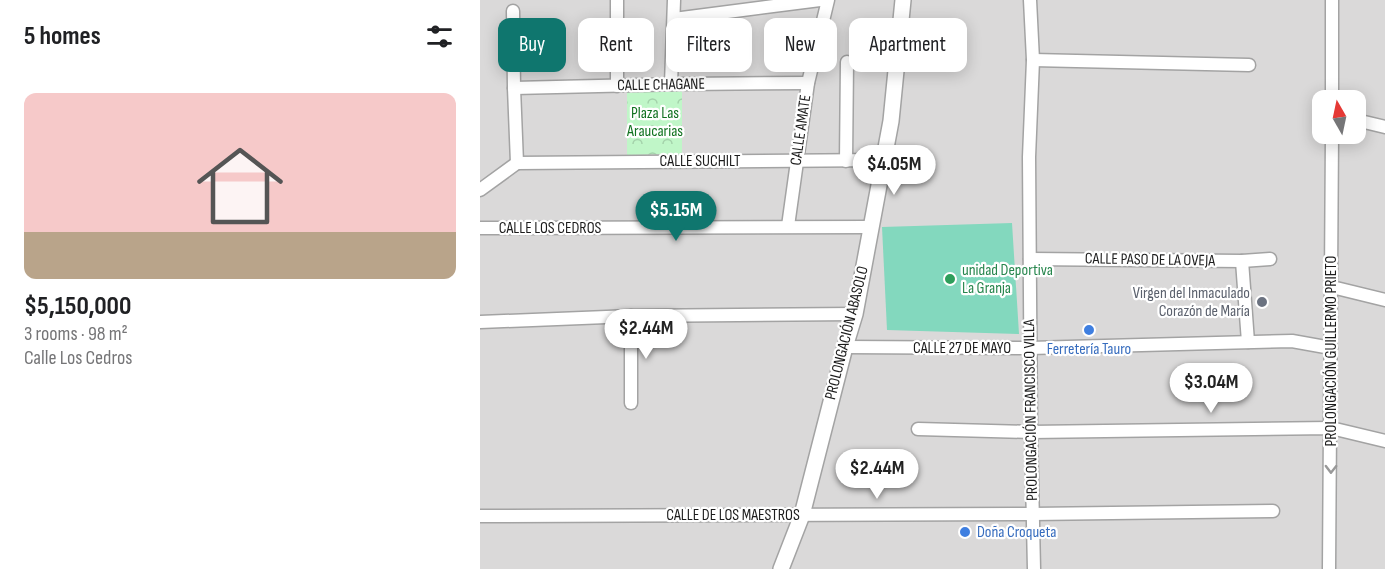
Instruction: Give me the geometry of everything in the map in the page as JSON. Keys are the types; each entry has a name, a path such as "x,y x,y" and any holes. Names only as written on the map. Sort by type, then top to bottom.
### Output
{"street":[{"path":"617,0 617,86"},
{"path":"674,0 674,18"},
{"path":"682,18 820,0"},
{"name":"CALLE AMATE","path":"789,226 808,83 828,0"},
{"name":"PROLONGACIÓN ABASOLO","path":"781,569 802,515 855,314 891,121 903,0"},
{"name":"PROLONGACIÓN FRANCISCO VILLA","path":"1030,0 1033,60 1029,157 1034,569"},
{"path":"1332,0 1332,90"},
{"path":"480,190 517,163 513,10"},
{"path":"1033,60 1249,65"},
{"path":"846,161 847,62"},
{"path":"671,84 672,72"},
{"name":"CALLE CHAGANE","path":"514,88 808,83"},
{"path":"1366,122 1385,127"},
{"name":"PROLONGACIÓN GUILLERMO PRIETO","path":"1329,569 1332,144"},
{"name":"CALLE SUCHILT","path":"517,163 883,160"},
{"name":"CALLE LOS CEDROS","path":"480,228 872,226"},
{"name":"CALLE PASO DE LA OVEJA","path":"1030,259 1270,260"},
{"path":"1242,261 1248,342"},
{"path":"1332,287 1385,300"},
{"path":"480,322 631,316 855,314"},
{"path":"631,316 631,403"},
{"name":"CALLE 27 DE MAYO","path":"845,347 1030,348 1292,341 1331,348"},
{"path":"918,429 1031,432 1331,428 1385,441"},
{"name":"CALLE DE LOS MAESTROS","path":"480,516 1273,511"}],"shaded area":[{"path":"480,0 1385,0 1385,569 480,569"}],"green space":[{"name":"Plaza Las Araucarias","path":"627,90 682,90 682,154 627,155"},
{"name":"unidad Deportiva La Granja","path":"1012,223 1019,334 887,330 882,227"}],"place":[{"name":"unidad Deportiva La Granja","path":"950,279"},
{"name":"Virgen del Inmaculado Corazón de María","path":"1262,302"},
{"name":"Ferretería Tauro","path":"1089,330"},
{"name":"Doña Croqueta","path":"965,532"}]}
